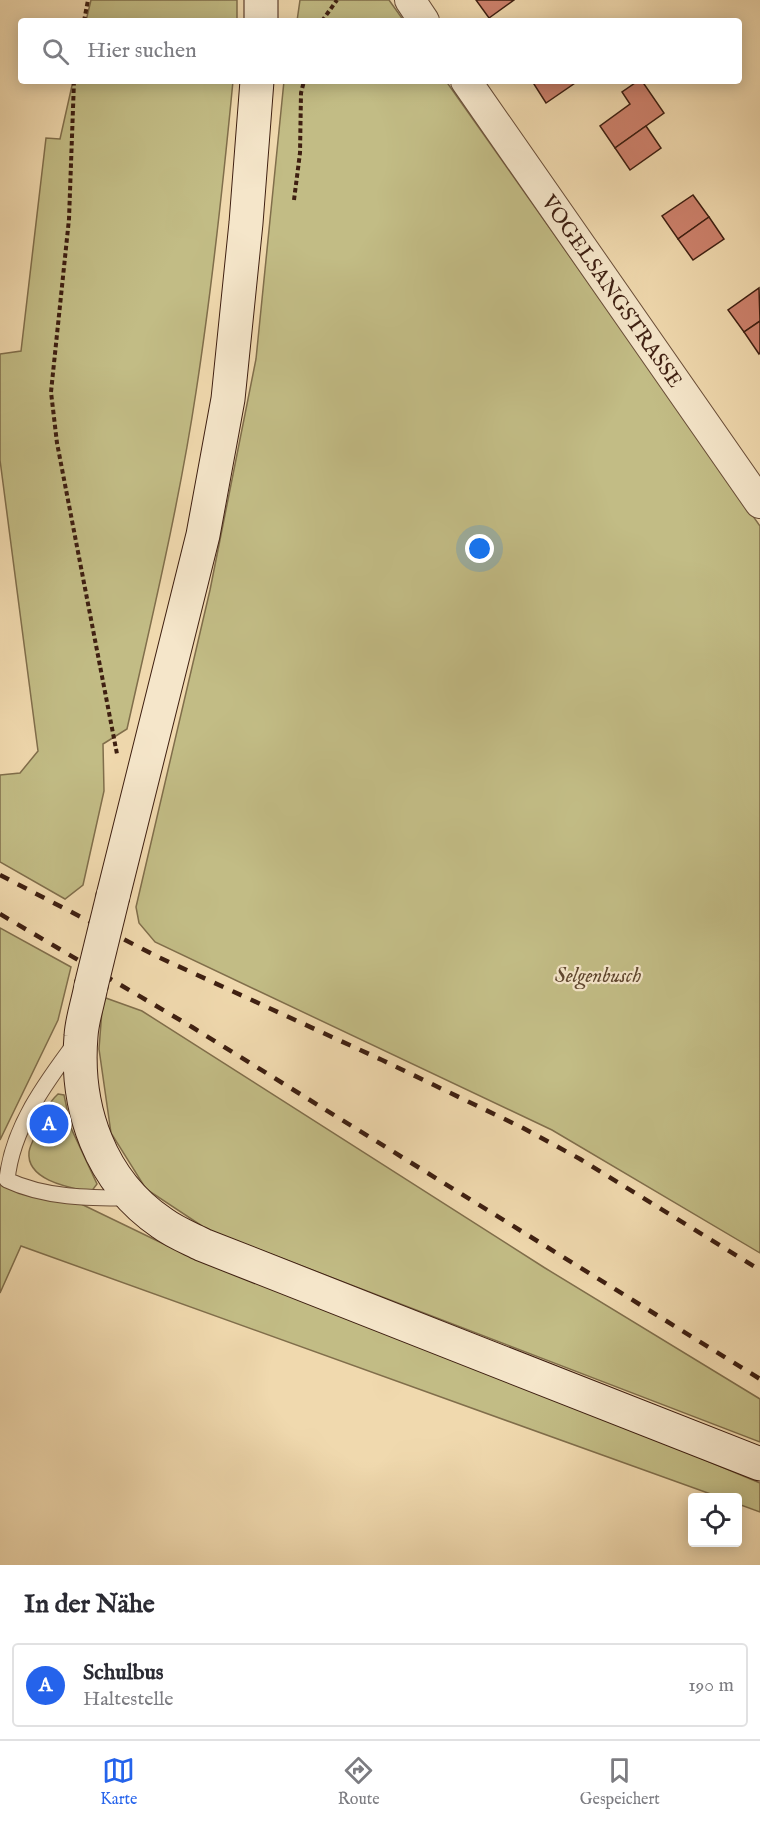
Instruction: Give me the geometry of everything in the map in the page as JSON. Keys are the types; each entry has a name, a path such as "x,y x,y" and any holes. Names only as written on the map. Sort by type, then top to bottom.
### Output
{"main road":[{"path":"261,0 261,18"},
{"path":"257,84 246,223 228,399 203,535 81,1034 80,1080 89,1125 105,1163 131,1198 163,1224 203,1245 760,1464"}],"street":[{"path":"410,0 422,18"},
{"name":"VOGELSANGSTRASSE","path":"468,84 760,503"}],"lane":[{"path":"81,1034 41,1092 10,1156 7,1180 24,1188 86,1198 131,1198"}],"path":[{"path":"85,18 88,0"},
{"path":"324,18 338,0"},
{"path":"74,84 69,219 51,392 57,443 119,764 139,797"},
{"path":"294,200 300,153 301,93 303,84"}],"green space":[{"path":"91,0 237,0 237,18 87,18"},
{"path":"300,0 389,0 402,18 297,18"},
{"path":"72,84 233,84 207,314 196,392 173,519 127,729 103,744 104,791 83,885 65,899 0,862 0,775 20,773 38,751 0,460 0,354 21,351 46,138 60,139"},
{"name":"Selgenbusch","path":"284,84 448,84 760,526 760,1253 552,1130 155,942 139,923 136,907 210,590 256,359"},
{"path":"0,928 71,967 58,1020 0,1140"},
{"path":"103,997 142,1011 545,1268 760,1399 760,1442 208,1230 146,1189 111,1133 99,1049"},
{"path":"58,1094 64,1095 71,1128 97,1184 91,1192 52,1181 35,1170 30,1162 31,1144 46,1111"},
{"path":"0,1177 79,1203 168,1246 629,1428 760,1483 760,1512 742,1505 742,1493 708,1493 21,1246 0,1293"}],"building":[{"path":"476,0 514,0 489,18"},
{"path":"534,84 574,84 546,103"},
{"path":"634,84 644,84 664,113 615,148 600,126 630,104 622,92"},
{"path":"646,126 661,148 630,170 615,148"},
{"path":"693,195 709,217 678,239 662,216"},
{"path":"709,217 724,239 693,260 678,239"},
{"path":"759,288 760,321 744,332 728,310"},
{"path":"760,321 760,353 759,354 744,332"}],"railway":[{"path":"0,875 156,956 523,1128 580,1159 760,1270"},
{"path":"0,914 192,1027 760,1379"}],"place":[{"name":"Schulbus","path":"49,1124"}]}
